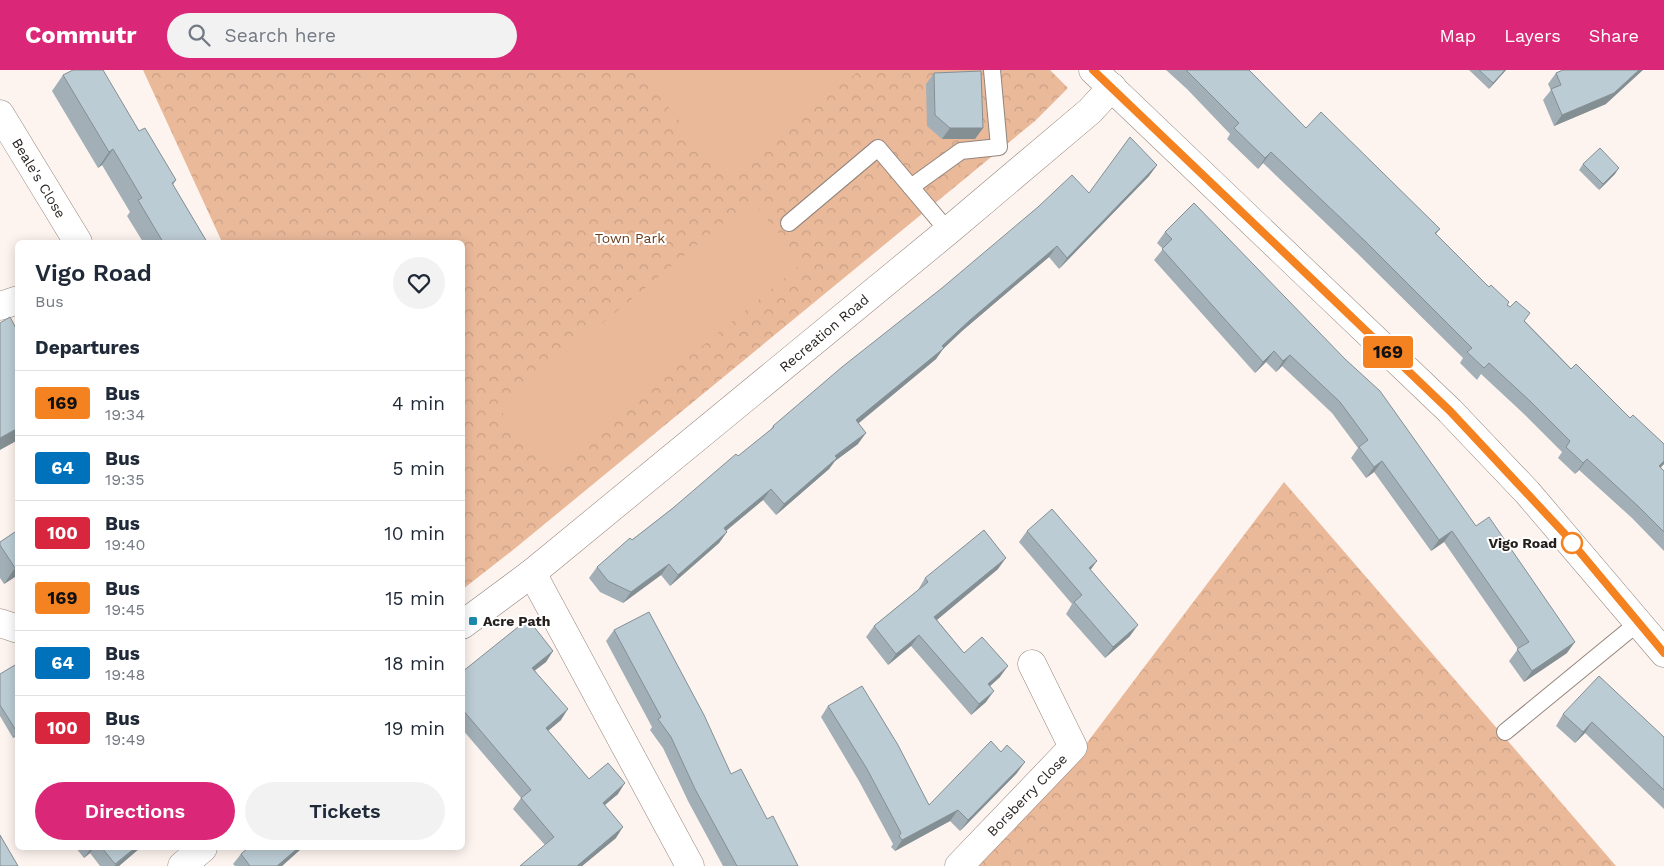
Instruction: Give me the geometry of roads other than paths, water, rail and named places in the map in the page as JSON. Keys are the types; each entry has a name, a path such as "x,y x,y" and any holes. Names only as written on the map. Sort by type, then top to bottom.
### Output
{"street":[{"name":"Recreation Road","path":"465,623 532,573 948,231 1090,111 1102,78"},
{"path":"1102,78 1450,411 1527,492 1664,653"},
{"name":"Beale's Close","path":"0,114 77,240"},
{"path":"0,306 15,301"},
{"path":"532,573 690,866"},
{"path":"0,623 15,628"},
{"name":"Borsberry Close","path":"958,866 1073,747 1032,664"},
{"path":"182,866 201,850"}],"lane":[{"path":"911,187 961,151 999,147 992,70"},
{"path":"788,223 878,148 948,231"},
{"path":"1505,732 1639,622"}],"place":[{"name":"Vigo Road","path":"1572,543"},
{"name":"Acre Path","path":"473,621"}],"park label":[{"name":"Town Park","path":"630,238"}]}
